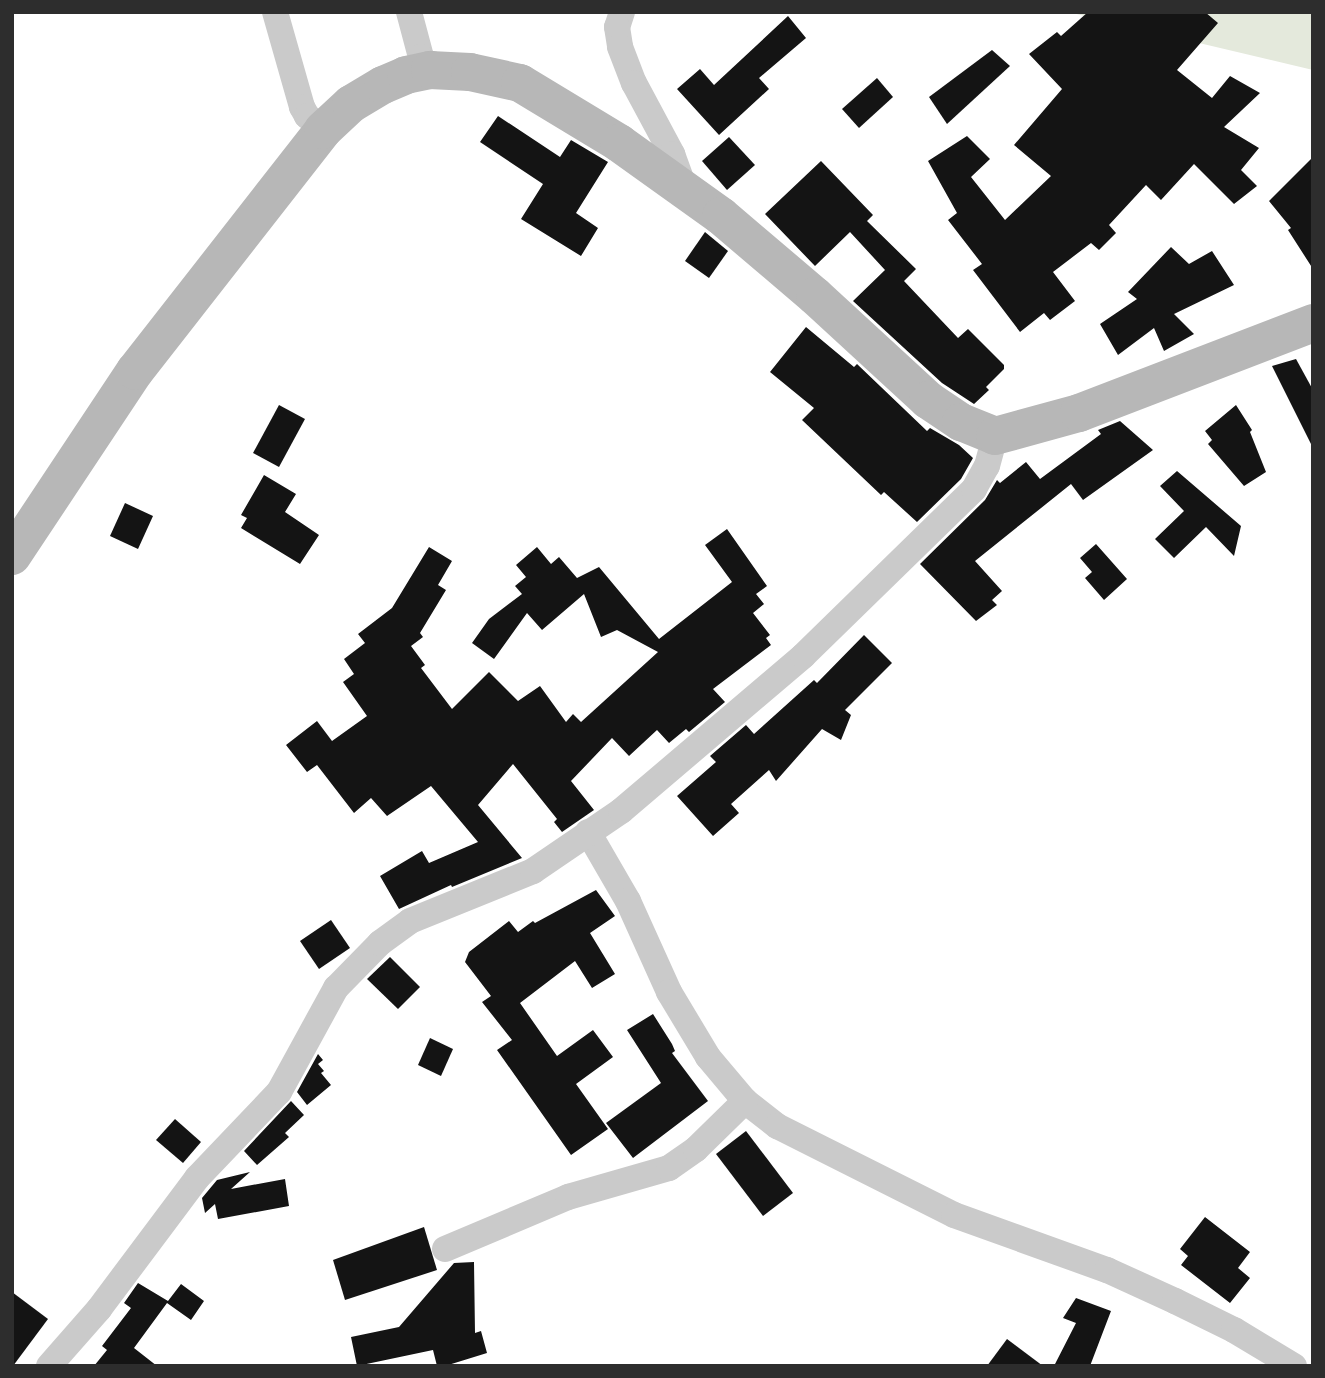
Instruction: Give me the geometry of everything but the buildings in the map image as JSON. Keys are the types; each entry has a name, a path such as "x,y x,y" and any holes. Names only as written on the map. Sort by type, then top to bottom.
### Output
{"main road":[{"path":"12,556 135,371 323,130 351,104 383,85 430,69 470,72 520,83 620,143 721,216 805,287 928,400 961,422 995,436 1079,413 1313,323"}],"street":[{"path":"275,12 302,107 307,116 323,130"},
{"path":"409,12 421,57 430,69"},
{"path":"622,12 617,27 620,47 634,83 672,154 685,190"},
{"path":"49,1366 99,1310 197,1178 279,1092 336,988 380,943 410,921 533,871 621,811 803,656 974,489 987,466 995,436"},
{"path":"588,832 628,901 668,992 708,1057 745,1101 778,1126 861,1171 954,1215 1107,1270 1234,1330 1294,1366"},
{"path":"445,1249 568,1197 669,1168 696,1149 745,1101"}],"shaded area":[{"path":"1068,12 1313,12 1313,70"}]}
